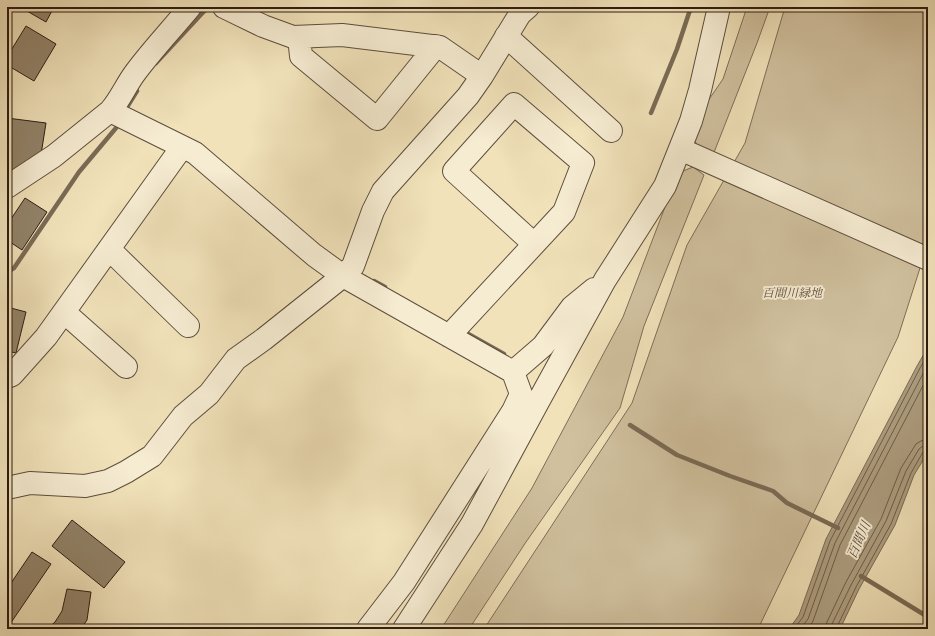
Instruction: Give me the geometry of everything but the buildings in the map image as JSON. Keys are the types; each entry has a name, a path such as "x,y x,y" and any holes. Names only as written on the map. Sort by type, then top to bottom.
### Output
{"street":[{"path":"118,115 116,105 134,74 190,7"},
{"path":"224,7 263,26 293,37 342,35 440,47 482,76"},
{"path":"7,488 30,483 85,486 108,481 152,456 183,416 209,394 236,359 264,340 343,276 353,266 373,211 383,191 468,96 520,14 528,7"},
{"path":"404,629 472,524 605,280 685,151 719,7"},
{"path":"506,36 611,131"},
{"path":"299,37 301,56 377,119 436,46"},
{"path":"454,330 564,212 583,163 514,104 454,171 534,244"},
{"path":"118,115 196,153 314,255 343,276 454,330 513,372 521,394 513,411 404,582 368,629"},
{"path":"7,187 118,115"},
{"path":"7,377 12,375 46,337 182,147"},
{"path":"685,151 928,259"},
{"path":"109,249 188,326"},
{"path":"513,372 543,346 572,307 605,280"},
{"path":"64,312 126,367"},
{"path":"513,411 538,402"}],"green space":[{"path":"747,7 770,7 713,155 700,149 692,137 701,111 723,79"},
{"name":"百間川緑地","path":"785,7 928,7 928,243 898,337 758,629 484,629 632,403 687,245 745,143"},
{"path":"693,167 704,175 644,326 620,408 526,542 469,629 441,629 532,488 623,317 678,173"}],"water":[{"name":"百間川","path":"928,347 928,452 914,475 895,525 859,589 840,629 789,629 799,615 826,539"}],"waterway":[{"path":"156,63 208,7"},
{"path":"651,113 677,49 691,7"},
{"path":"124,112 137,91"},
{"path":"7,272 14,268 79,172 116,128 119,122"},
{"path":"374,281 385,287"},
{"path":"463,331 504,354"},
{"path":"630,425 677,455 773,491 787,503 838,528"},
{"path":"861,576 928,617"}]}
